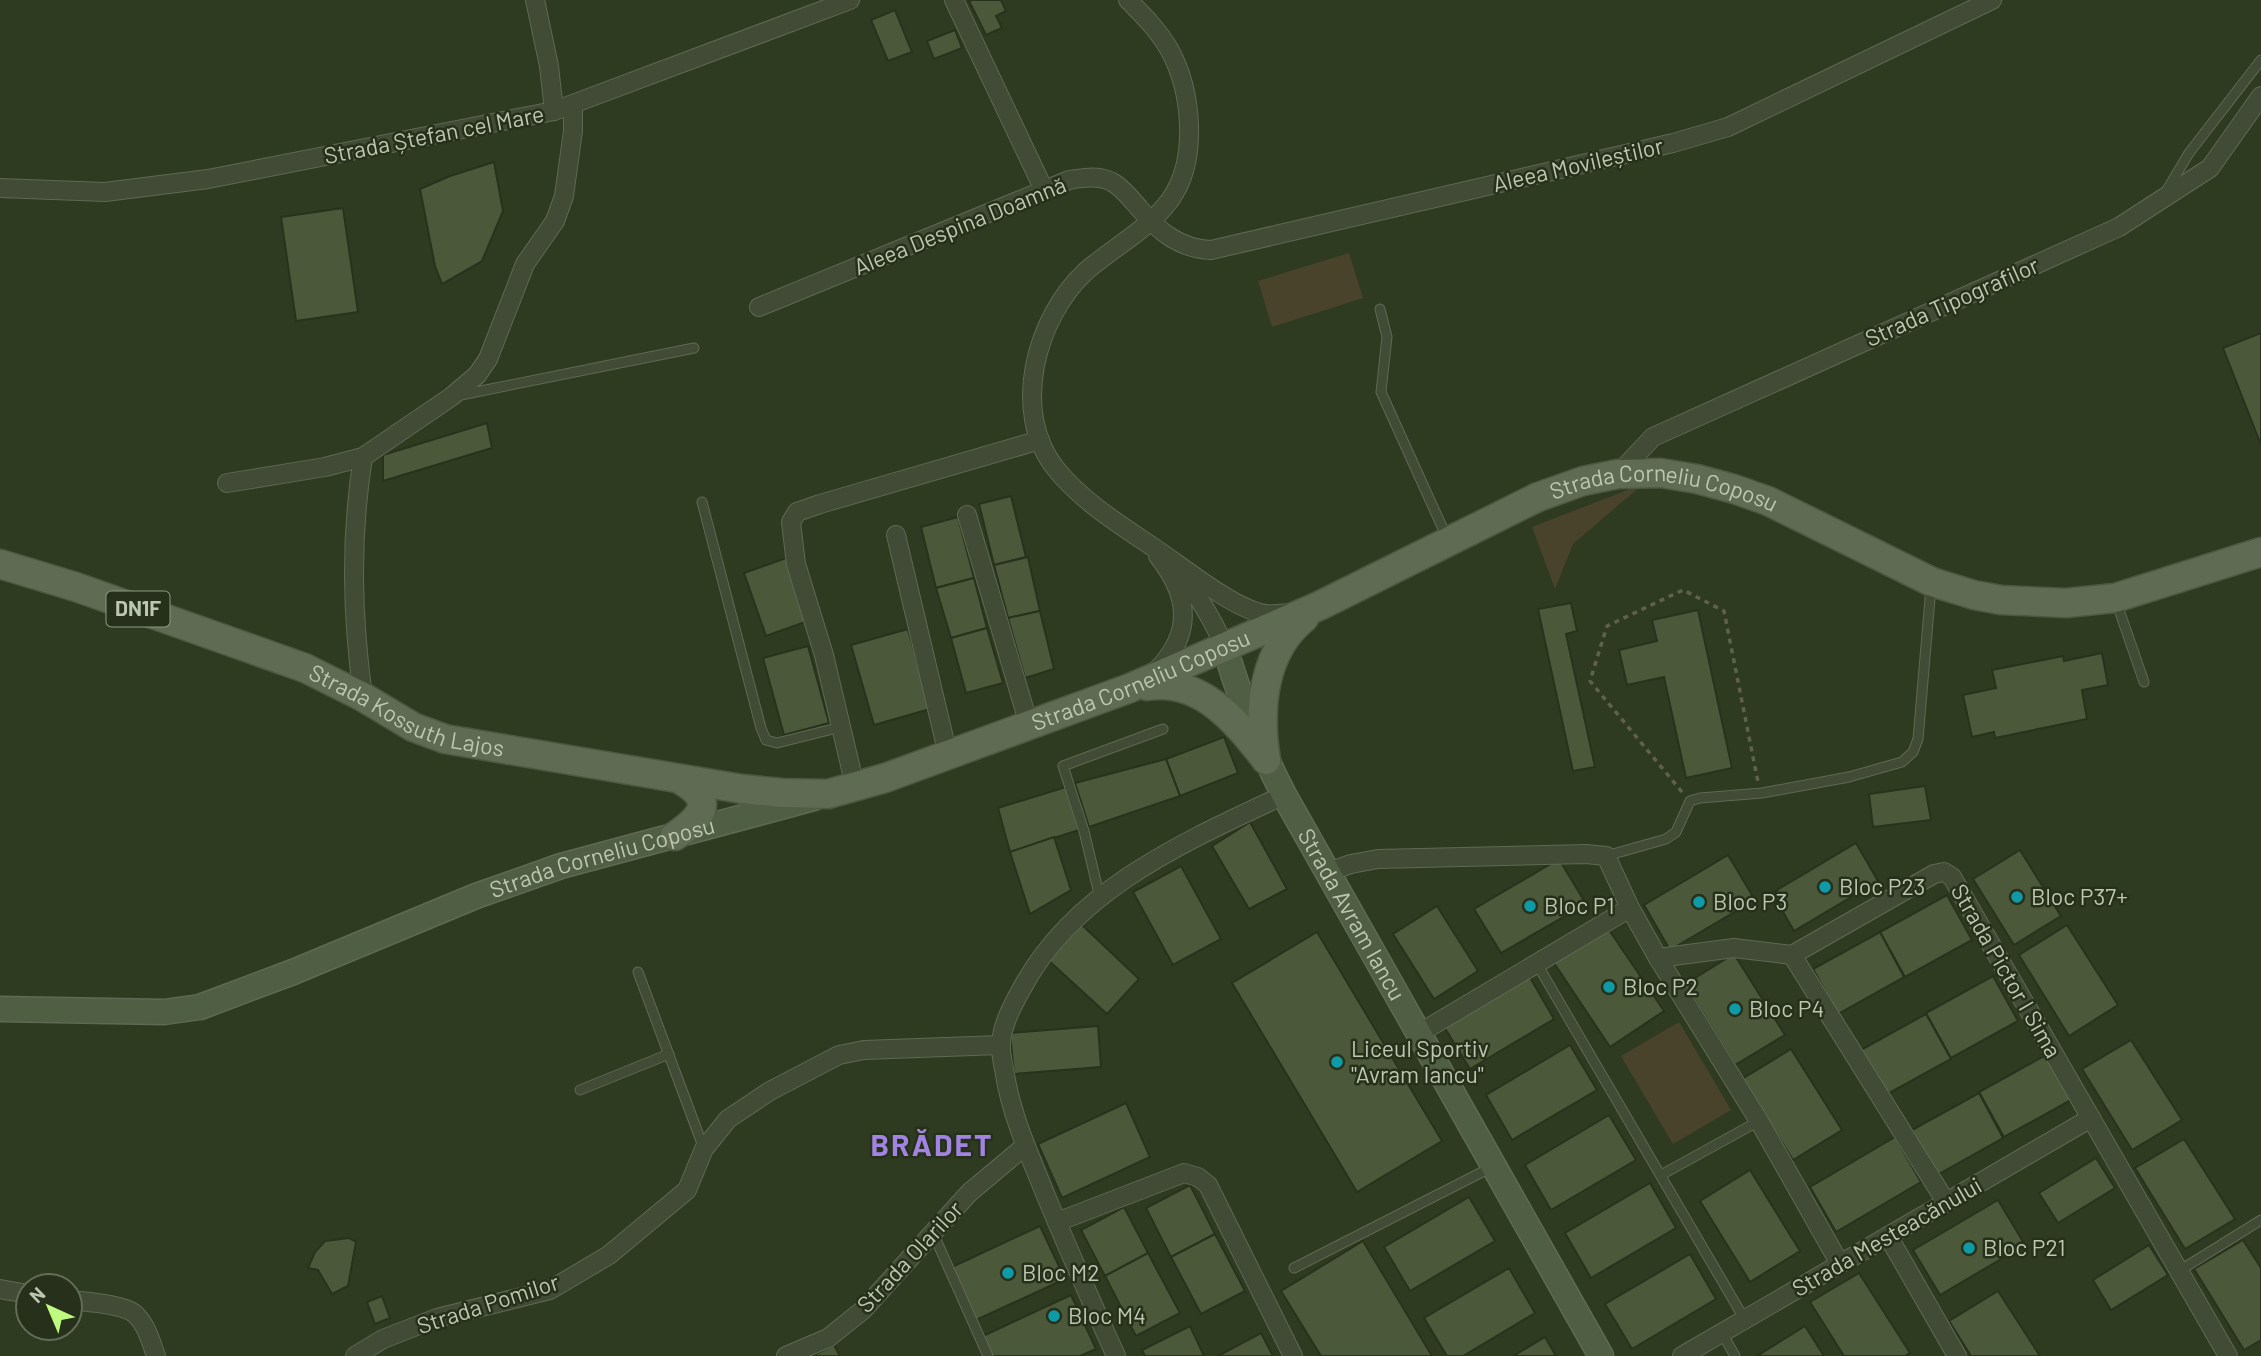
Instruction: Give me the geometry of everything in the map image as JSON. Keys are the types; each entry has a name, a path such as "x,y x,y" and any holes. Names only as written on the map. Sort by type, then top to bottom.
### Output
{"main road":[{"name":"Strada Corneliu Coposu","path":"828,794 948,755 1130,688 1319,606 1538,497 1583,481 1618,474 1661,473 1734,489 1768,501 1932,582 2001,600 2066,603 2115,598 2261,552"},
{"name":"Strada Kossuth Lajos","path":"0,564 76,587 304,668 363,697 413,727 445,739 679,779 782,793 828,794"},
{"path":"1266,760 1261,731 1262,704 1272,660 1283,639 1319,606"},
{"path":"1130,688 1157,684 1181,686 1199,695 1219,706 1241,727 1266,760"},
{"path":"676,836 692,824 702,811 701,797 696,789 679,779"}],"street":[{"path":"535,0 549,66 554,111"},
{"name":"Strada Ștefan cel Mare","path":"0,188 105,192 208,179 554,111 850,0"},
{"path":"954,0 1044,190"},
{"path":"1128,0 1150,23 1169,49 1181,77 1189,110 1189,147 1170,200 1149,221 1084,274 1055,310 1041,339 1034,372 1032,403 1040,440 1055,468 1084,498 1238,604 1258,613 1288,613 1319,606"},
{"name":"Aleea Movileștilor","path":"1149,221 1177,243 1194,249 1211,250 1673,143 1727,127 1992,0"},
{"name":"Strada Tipografilor","path":"1618,474 1653,437 2119,227 2210,168 2261,96"},
{"path":"228,483 324,467 363,457 451,397 477,375 488,359 525,264 555,221 564,196 573,106"},
{"name":"Aleea Despina Doamnă","path":"759,307 1069,180 1088,178 1111,181 1149,221"},
{"path":"855,786 824,655 796,564 791,522 795,515 820,504 1040,440"},
{"path":"363,457 352,555 356,640 363,697"},
{"path":"967,515 1029,725"},
{"path":"896,535 948,755"},
{"path":"1149,545 1179,573 1199,599 1224,648"},
{"path":"1130,688 1156,672 1169,658 1182,629 1184,612 1180,591 1171,572 1149,545"},
{"name":"Strada Avram Iancu","path":"1224,648 1241,699 1266,760 1284,795 1601,1356"},
{"name":"Strada Corneliu Coposu","path":"0,1009 164,1012 200,1007 268,982 476,896 561,866 828,794"},
{"path":"1116,1356 1056,1222 1025,1146 1009,1097 1000,1045 1009,1012 1033,967 1076,918 1100,898 1183,842 1284,795"},
{"path":"1328,872 1378,859 1586,854 1606,856 1630,908 1658,958 1759,1121 1840,1264"},
{"name":"Strada Pictor I Sima","path":"1792,955 1934,874 1944,872 1952,877 2228,1356"},
{"path":"1418,1034 1630,908"},
{"path":"1658,958 1734,948 1792,955 1947,1202"},
{"name":"Strada Pomilor","path":"355,1356 383,1339 437,1318 550,1290 609,1255 687,1190 704,1149 728,1119 770,1091 839,1055 864,1050 1000,1045"},
{"name":"Strada Mesteacănului","path":"1682,1356 2091,1118"},
{"name":"Strada Olarilor","path":"786,1356 828,1338 863,1310 969,1193 1025,1146"},
{"path":"1056,1222 1184,1173 1198,1177 1209,1185 1293,1356"},
{"path":"1888,1236 1957,1356"},
{"path":"84,1302 120,1307 135,1313 145,1328 156,1356"}],"lane":[{"path":"2161,201 2189,153 2261,60"},
{"path":"1380,309 1387,337 1381,392 1449,541"},
{"path":"451,397 694,348"},
{"path":"702,502 766,740 777,743 841,727"},
{"path":"1606,856 1666,839 1676,832 1690,801 1762,793 1849,777 1902,762 1913,752 1918,739 1932,582"},
{"path":"2115,598 2144,682"},
{"path":"1100,898 1084,831 1063,766 1163,729"},
{"path":"1537,964 1745,1320"},
{"path":"638,972 704,1149"},
{"path":"580,1090 669,1054"},
{"path":"1661,1175 1759,1121"},
{"path":"1294,1268 1493,1166"},
{"path":"2179,1271 2261,1220"},
{"path":"933,1233 988,1356"},
{"path":"1722,1333 1735,1356"}],"path":[{"path":"1690,801 1590,681 1607,626 1683,590 1724,611 1762,793"}],"shaded area":[{"path":"1349,253 1363,298 1272,327 1258,281"},
{"path":"1643,484 1573,544 1555,589 1532,527"},
{"path":"1679,1022 1731,1110 1673,1144 1621,1056"}],"building":[{"path":"1001,0 1006,11 996,16 1002,28 986,35 969,1"},
{"path":"895,10 912,52 888,61 871,20"},
{"path":"955,30 962,48 934,59 927,41"},
{"path":"494,162 503,211 482,261 442,284 435,266 420,189"},
{"path":"343,208 358,312 296,321 281,217"},
{"path":"2261,333 2261,445 2223,348"},
{"path":"487,423 492,448 383,481 383,455"},
{"path":"1011,496 1026,557 994,565 979,504"},
{"path":"958,517 974,578 936,588 921,527"},
{"path":"1028,557 1040,611 1008,618 994,565"},
{"path":"786,558 808,621 766,636 744,573"},
{"path":"974,578 987,628 951,638 936,588"},
{"path":"1571,603 1577,631 1566,634 1595,767 1573,771 1538,609"},
{"path":"1698,610 1732,768 1686,778 1664,677 1627,685 1619,650 1657,641 1652,620"},
{"path":"1040,611 1054,669 1025,678 1008,618"},
{"path":"987,628 1003,683 966,693 951,638"},
{"path":"908,629 930,709 874,725 851,645"},
{"path":"808,646 829,723 784,735 763,658"},
{"path":"2102,653 2108,685 2082,690 2087,719 1995,738 1994,732 1972,737 1963,695 1996,688 1992,670 2063,656 2064,661"},
{"path":"1224,737 1238,773 1180,796 1166,759"},
{"path":"1166,759 1180,796 1089,827 1075,783"},
{"path":"1925,786 1931,820 1873,827 1869,794"},
{"path":"1066,787 1079,830 1010,852 998,808"},
{"path":"1250,822 1287,889 1249,909 1212,846"},
{"path":"1054,837 1071,890 1030,914 1010,852"},
{"name":"Bloc P23","path":"1856,843 1878,881 1794,931 1772,893"},
{"name":"Bloc P37+","path":"2020,850 2061,916 2014,945 1973,879"},
{"name":"Bloc P3","path":"1728,855 1755,900 1670,950 1644,905"},
{"name":"Bloc P1","path":"1559,859 1586,904 1501,953 1474,909"},
{"path":"1181,866 1221,939 1173,965 1133,892"},
{"path":"1947,895 1972,940 1905,977 1880,932"},
{"path":"1437,906 1478,971 1434,999 1393,934"},
{"path":"1081,924 1139,979 1107,1014 1048,960"},
{"path":"2067,925 2118,1005 2069,1036 2019,955"},
{"name":"Bloc P2","path":"1607,927 1664,1011 1610,1047 1554,963"},
{"name":"Liceul Sportiv \"Avram Iancu\"","path":"1317,932 1442,1141 1357,1192 1232,983"},
{"path":"1880,932 1904,977 1838,1014 1813,969"},
{"name":"Bloc P4","path":"1734,954 1785,1035 1735,1065 1685,984"},
{"path":"1528,974 1554,1019 1470,1069 1443,1025"},
{"path":"1993,976 2018,1021 1951,1058 1926,1013"},
{"path":"1926,1014 1951,1059 1884,1096 1859,1051"},
{"path":"1098,1026 1101,1067 1014,1074 1010,1033"},
{"path":"2131,1040 2182,1120 2132,1150 2082,1069"},
{"path":"1570,1045 1597,1090 1512,1140 1486,1095"},
{"path":"1791,1049 1842,1130 1793,1160 1742,1079"},
{"path":"2046,1055 2071,1100 2004,1137 1979,1092"},
{"path":"1979,1093 2003,1138 1937,1175 1912,1130"},
{"path":"1126,1103 1150,1157 1062,1198 1038,1144"},
{"path":"1609,1115 1636,1160 1551,1210 1525,1165"},
{"path":"1895,1137 1921,1182 1836,1232 1810,1187"},
{"path":"2184,1139 2235,1219 2185,1249 2135,1168"},
{"path":"2096,1158 2115,1188 2058,1223 2039,1193"},
{"path":"1750,1170 1800,1251 1750,1282 1700,1201"},
{"path":"1650,1183 1676,1228 1591,1278 1565,1233"},
{"path":"1190,1185 1215,1234 1171,1257 1146,1208"},
{"path":"1469,1197 1495,1241 1410,1291 1384,1247"},
{"name":"Bloc P21","path":"1998,1200 2025,1245 1940,1295 1913,1250"},
{"path":"1124,1207 1148,1253 1105,1276 1081,1230"},
{"name":"Bloc M2","path":"1040,1226 1065,1279 976,1320 952,1267"},
{"path":"1215,1234 1245,1291 1201,1314 1171,1257"},
{"path":"349,1238 356,1242 348,1286 332,1294 318,1270 308,1268 315,1252 325,1241"},
{"path":"2243,1240 2261,1268 2261,1340 2244,1350 2194,1269"},
{"path":"1363,1241 1432,1356 1321,1356 1281,1291"},
{"path":"2149,1245 2168,1275 2111,1310 2093,1280"},
{"path":"1148,1253 1180,1313 1136,1336 1105,1276"},
{"path":"1690,1254 1716,1299 1632,1349 1605,1304"},
{"path":"1509,1268 1535,1313 1463,1356 1447,1356 1424,1318"},
{"path":"1859,1273 1910,1353 1905,1356 1844,1356 1810,1302"},
{"path":"1998,1291 2040,1356 1971,1356 1949,1321"},
{"name":"Bloc M4","path":"1071,1295 1096,1349 1080,1356 992,1356 983,1336"},
{"path":"382,1296 390,1318 375,1324 367,1302"},
{"path":"1190,1326 1204,1356 1145,1356 1142,1350"},
{"path":"1805,1326 1824,1356 1757,1356"},
{"path":"1261,1333 1273,1356 1218,1356"},
{"path":"1545,1337 1556,1356 1513,1356"},
{"path":"834,1345 840,1356 812,1356"}],"place":[{"name":"Bloc P23","path":"1825,887"},
{"name":"Bloc P37+","path":"2017,897"},
{"name":"Bloc P3","path":"1699,902"},
{"name":"Bloc P1","path":"1530,906"},
{"name":"Bloc P2","path":"1609,987"},
{"name":"Bloc P4","path":"1735,1009"},
{"name":"Liceul Sportiv \"Avram Iancu\"","path":"1337,1062"},
{"name":"Bloc P21","path":"1969,1248"},
{"name":"Bloc M2","path":"1008,1273"},
{"name":"Bloc M4","path":"1054,1316"}],"district":[{"name":"BRĂDET","path":"932,1146"}]}
